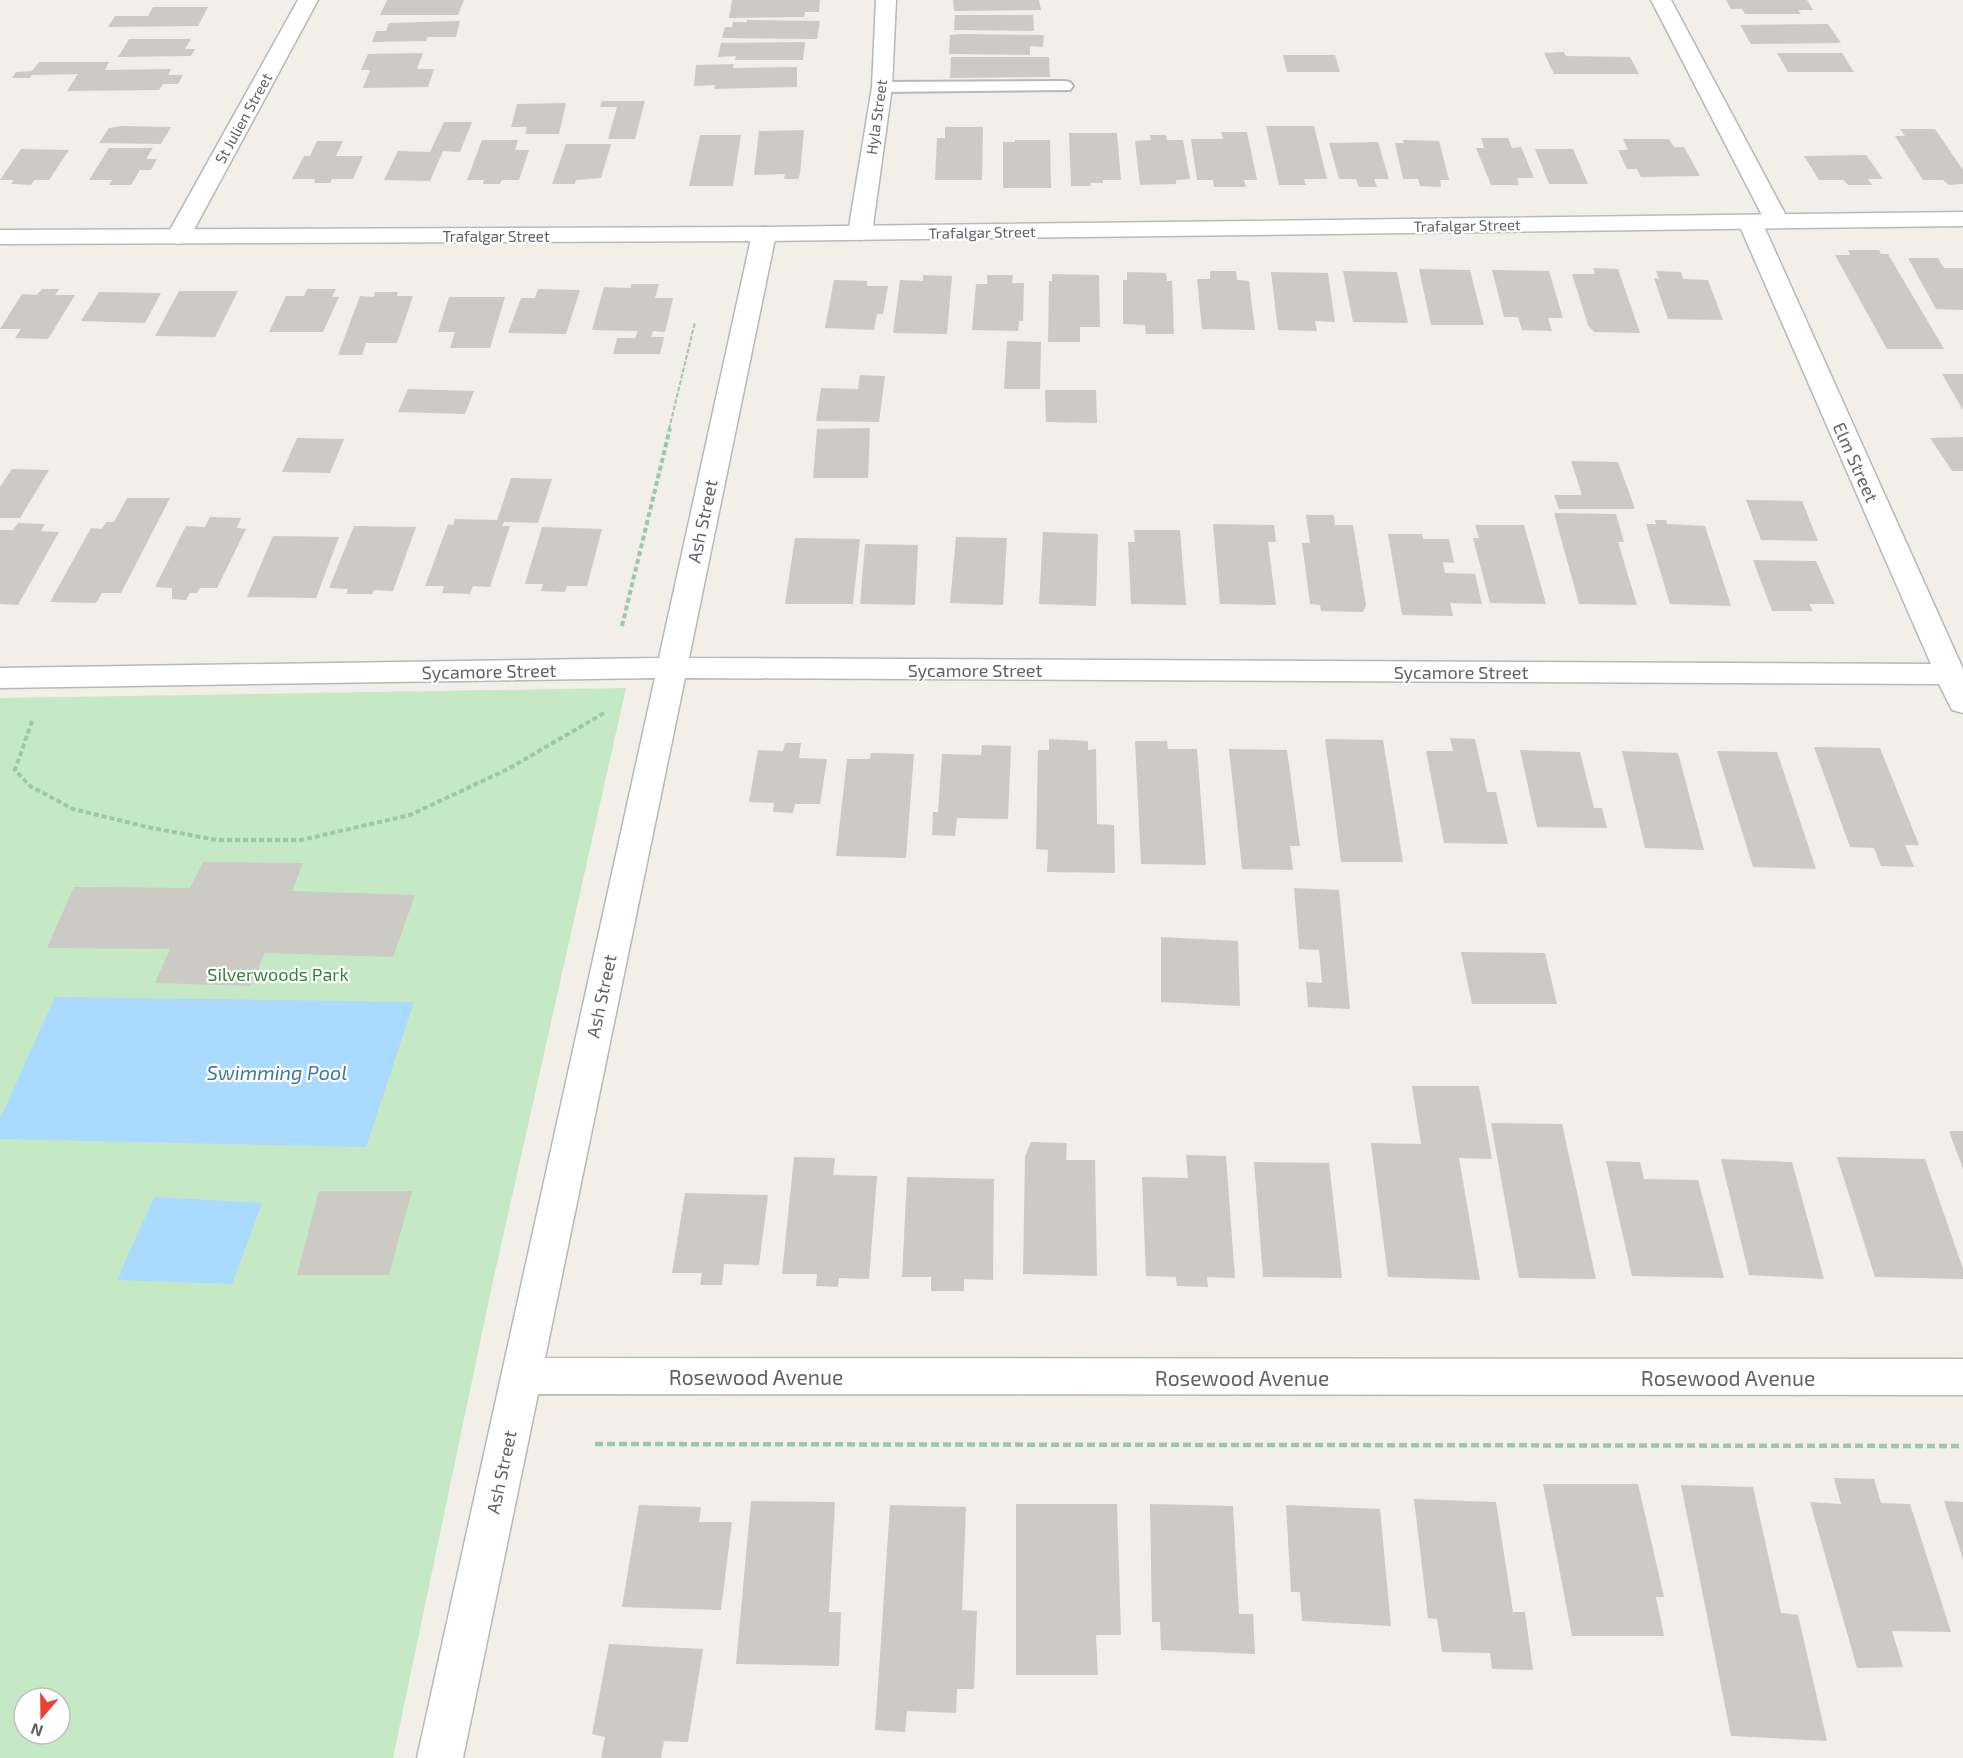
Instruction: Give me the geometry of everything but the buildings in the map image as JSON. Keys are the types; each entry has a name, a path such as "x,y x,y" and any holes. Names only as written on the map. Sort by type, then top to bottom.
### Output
{"street":[{"name":"St Julien Street","path":"178,237 308,0"},
{"name":"Hyla Street","path":"860,233 882,87 886,0"},
{"path":"1661,0 1777,222"},
{"name":"Trafalgar Street","path":"0,237 764,234 1963,219"},
{"name":"Elm Street","path":"1750,222 1963,703"},
{"name":"Ash Street","path":"440,1758 764,234"},
{"name":"Sycamore Street","path":"0,678 1950,674"},
{"name":"Rosewood Avenue","path":"521,1376 1963,1377"}],"lane":[{"path":"882,87 1064,86"}],"path":[{"path":"620,637 696,319"},
{"path":"51,678 37,706 15,770 30,786 73,809 217,840 301,840 410,815 508,769 669,676"},
{"path":"595,1444 1963,1446"}],"green space":[{"name":"Silverwoods Park","path":"626,688 491,1290 393,1758 0,1758 0,698"}],"water":[{"name":"Swimming Pool","path":"55,997 414,1002 366,1147 0,1139 0,1119"},
{"path":"154,1197 262,1203 232,1284 117,1280"}]}
